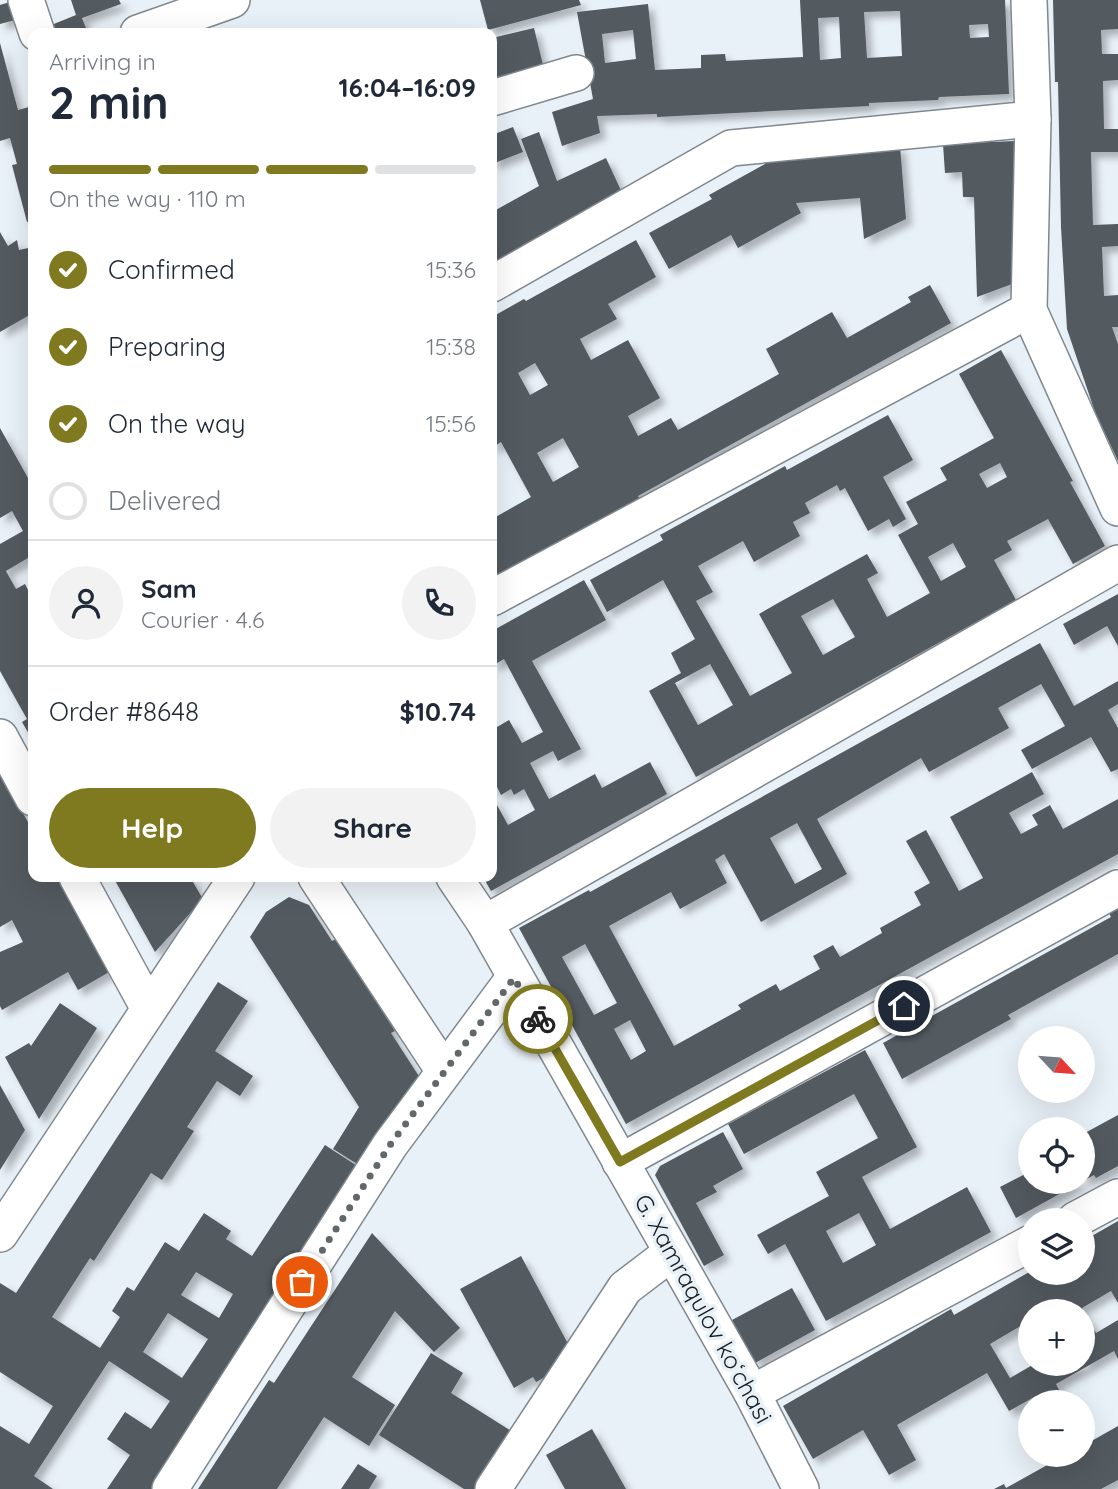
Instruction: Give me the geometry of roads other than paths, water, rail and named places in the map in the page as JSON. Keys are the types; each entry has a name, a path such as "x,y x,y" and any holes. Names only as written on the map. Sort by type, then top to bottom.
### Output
{"street":[{"path":"26,0 35,28"},
{"path":"152,28 232,0"},
{"path":"1029,0 1033,118 1029,310 1118,508"},
{"path":"497,96 576,72"},
{"path":"497,281 731,148 1033,118"},
{"path":"497,595 1029,310"},
{"path":"485,923 1118,564"},
{"path":"0,737 28,789"},
{"path":"80,882 148,1007"},
{"path":"0,1234 148,1007 234,882"},
{"path":"319,882 444,1072"},
{"name":"G. Xamraqulov koʻchasi","path":"457,882 485,923 752,1393 802,1489"},
{"path":"620,1162 1118,888"},
{"path":"170,1489 390,1145 514,978"},
{"path":"1095,1209 1118,1197"},
{"path":"752,1393 1018,1250"},
{"path":"493,1489 625,1288 671,1253"}]}
